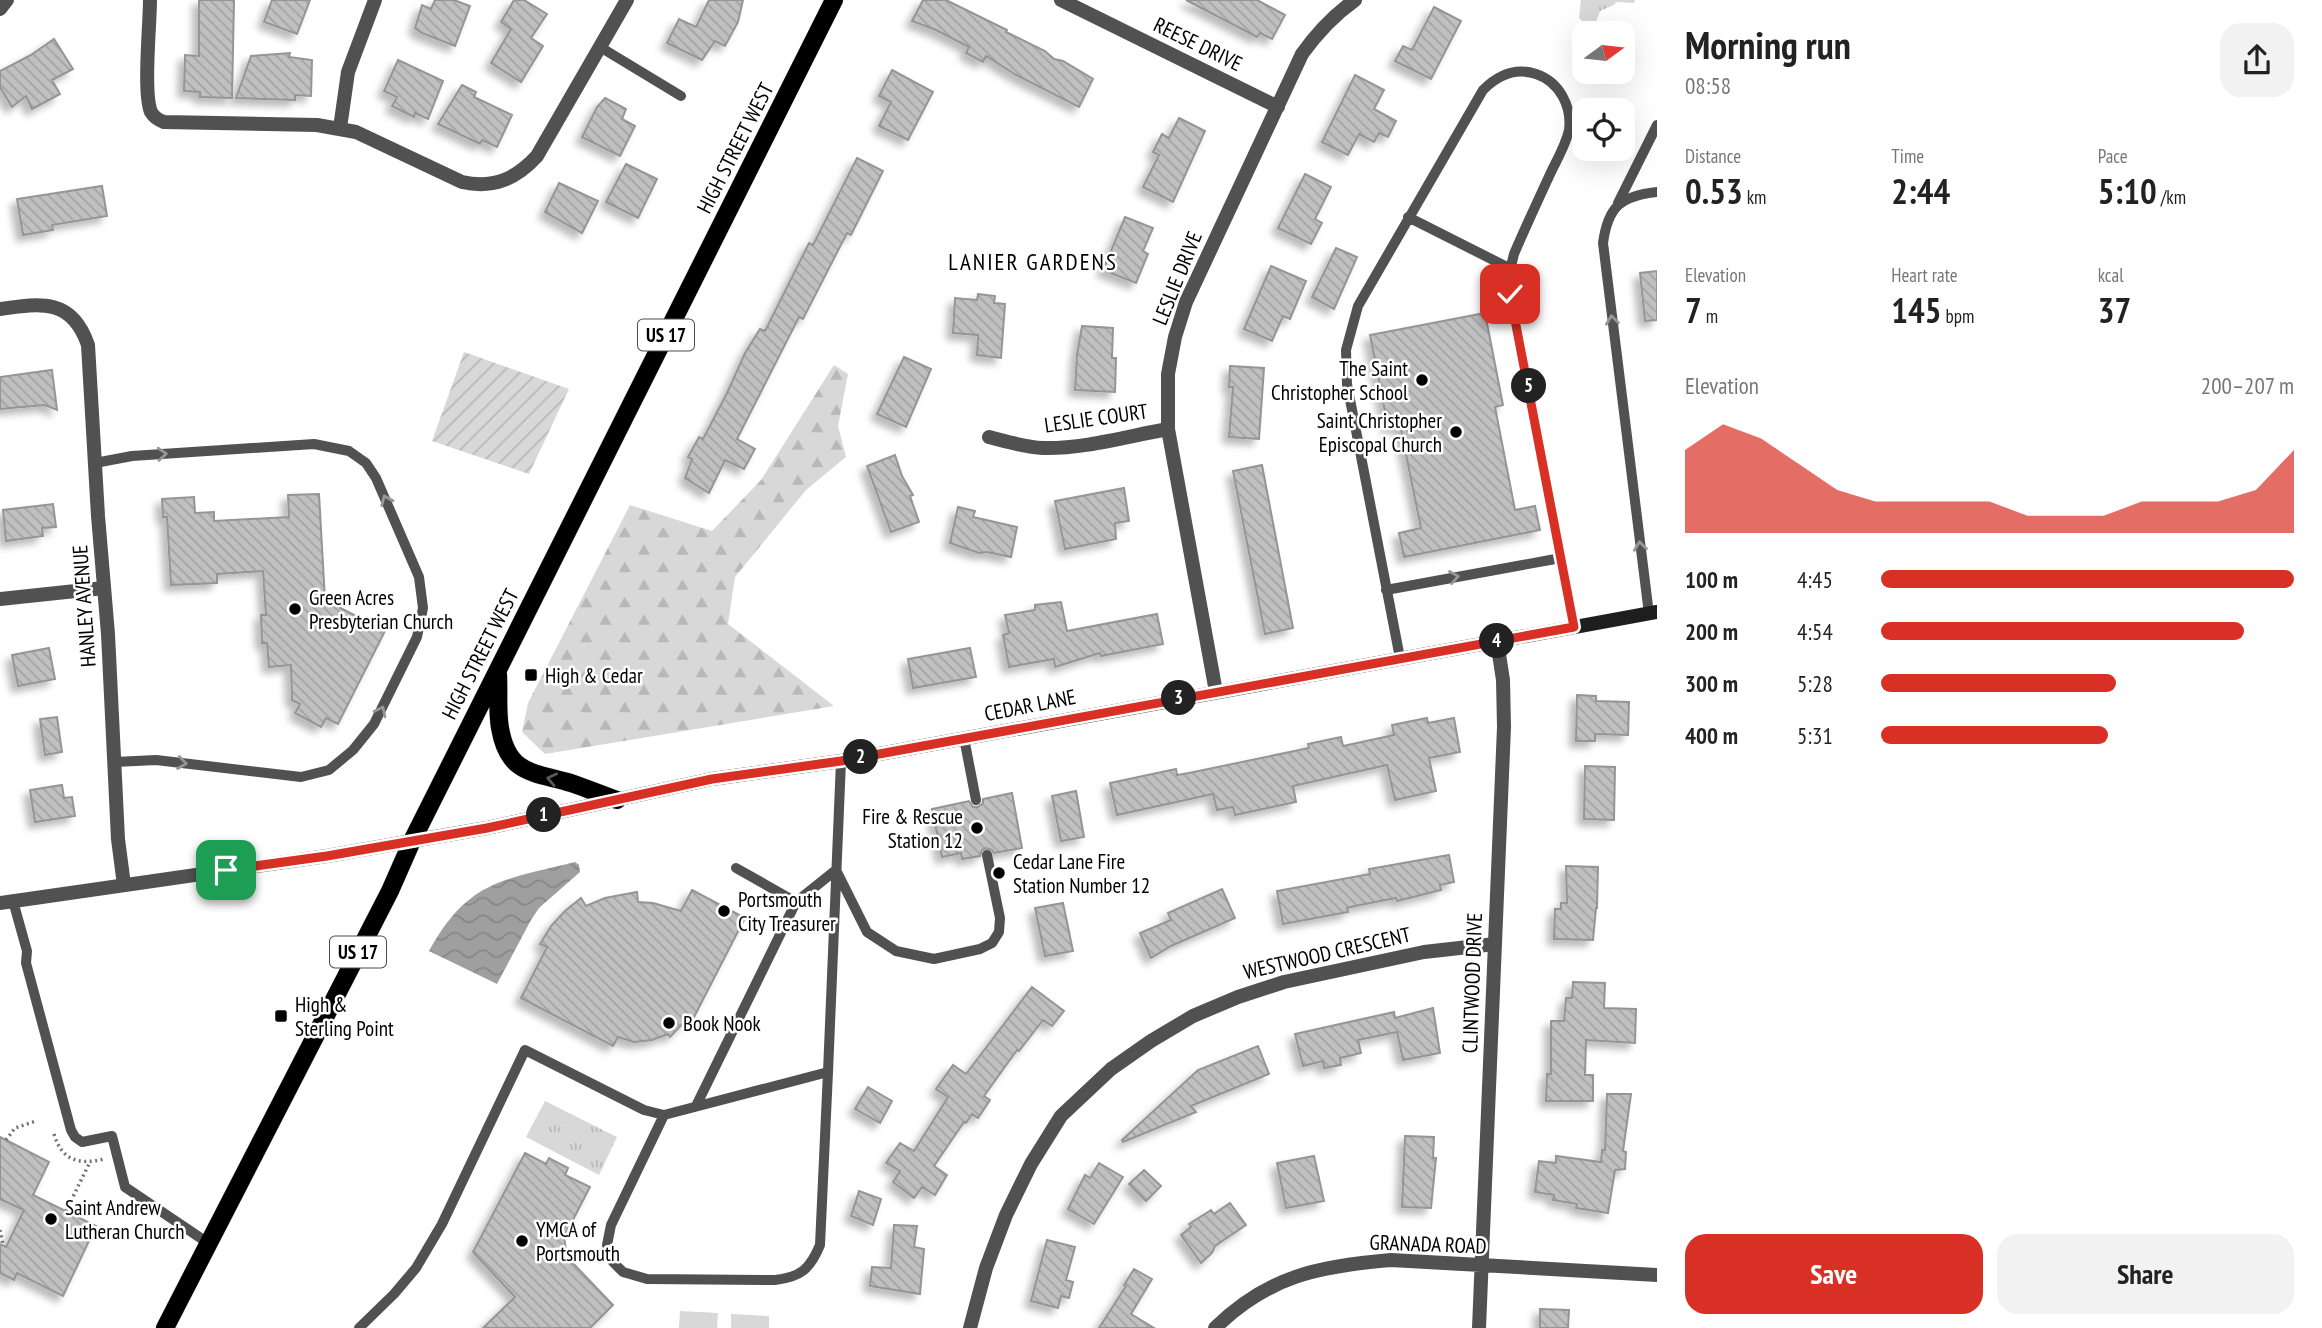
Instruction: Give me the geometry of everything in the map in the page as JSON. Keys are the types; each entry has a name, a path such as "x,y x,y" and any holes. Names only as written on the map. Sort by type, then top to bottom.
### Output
{"main road":[{"name":"HIGH STREET WEST","path":"165,1328 390,891 412,841 834,0"},
{"name":"CEDAR LANE","path":"412,841 487,828 712,779 841,761 1653,613"},
{"path":"498,670 500,730 505,746 516,763 528,772 574,784 617,800"}],"street":[{"path":"0,9 7,0"},
{"path":"150,0 148,94 151,111 163,122 317,125 340,128 356,132 462,182 482,185 500,182 525,169 537,156 627,0"},
{"path":"340,128 348,72 375,0"},
{"name":"REESE DRIVE","path":"1061,0 1278,107"},
{"name":"LESLIE DRIVE","path":"1216,692 1168,429 1168,374 1175,337 1186,302 1302,54 1342,9 1355,0"},
{"name":"HANLEY AVENUE","path":"0,309 44,304 59,308 75,318 88,345 118,839 124,885"},
{"name":"LESLIE COURT","path":"989,437 1041,448 1065,447 1168,429"},
{"path":"0,599 104,588"},
{"name":"CLINTWOOD DRIVE","path":"1479,1328 1504,727 1503,680 1497,641"},
{"path":"7,902 327,856 412,841"},
{"name":"WESTWOOD CRESCENT","path":"970,1328 986,1268 1006,1215 1031,1164 1060,1116 1121,1062 1193,1016 1284,982 1424,952 1495,944"},
{"name":"GRANADA ROAD","path":"1215,1328 1261,1290 1313,1271 1352,1263 1391,1260 1657,1275"}],"lane":[{"path":"600,47 681,96"},
{"path":"1400,659 1347,384 1346,350 1358,306 1483,90 1494,79 1508,73 1524,71 1539,75 1555,85 1564,97 1569,112 1567,137 1514,254 1510,269 1510,294 1574,627"},
{"path":"1653,613 1603,243 1605,227 1657,125"},
{"path":"1614,209 1632,195 1657,192"},
{"path":"1408,217 1510,269"},
{"path":"95,463 132,456 314,443 348,451 366,463 376,478 419,576 424,608 417,637 374,724 353,750 330,769 301,777 156,760 114,762"},
{"path":"1386,590 1561,558"},
{"path":"964,738 976,800"},
{"path":"664,1115 611,1225 607,1245 612,1262 623,1272 647,1279 775,1280 789,1278 805,1270 813,1261 820,1245 841,761"},
{"path":"836,870 867,932 896,951 934,959 980,949 992,943 999,932 999,918 987,855"},
{"path":"736,868 796,902"},
{"path":"696,1107 796,902 836,870"},
{"path":"7,902 27,951 26,963 75,1137 82,1142 112,1136 125,1187 208,1243"},
{"path":"359,1328 416,1268 442,1224 525,1051 644,1110 664,1115 828,1072"}],"path":[{"path":"6,1140 15,1128 36,1121"},
{"path":"66,1212 90,1162"},
{"path":"0,1230 3,1245"}],"green space":[{"path":"1581,0 1635,0 1634,3 1616,2 1600,11 1596,21 1582,21 1579,18"},
{"path":"464,352 569,389 529,474 432,441"},
{"path":"834,365 848,374 838,426 846,457 806,490 735,577 728,624 834,706 545,754 522,732 528,703 630,505 712,531 761,480"},
{"path":"545,1101 617,1137 599,1175 526,1137"},
{"path":"680,1311 718,1313 717,1328 679,1328"},
{"path":"731,1314 769,1316 769,1328 731,1328"}],"water":[{"path":"575,862 579,865 580,872 539,908 497,984 429,951 458,910 473,896 507,879"}],"building":[{"path":"199,0 234,0 232,98 200,97 200,92 184,91 185,55 199,56"},
{"path":"272,0 310,0 297,34 264,22"},
{"path":"435,0 454,0 470,6 455,46 415,28 422,5 431,9"},
{"path":"514,0 524,0 547,14 531,38 543,46 521,82 491,63 511,29 501,22"},
{"path":"709,0 743,0 738,22 725,46 715,41 702,60 667,43 679,19 696,27"},
{"path":"923,0 946,0 1007,30 1006,32 1093,79 1079,107 1016,75 986,56 983,62 966,53 969,47 912,21"},
{"path":"1186,0 1257,0 1285,15 1272,39 1260,33 1257,37"},
{"path":"1434,7 1461,21 1431,79 1395,61 1403,46 1412,50"},
{"path":"54,39 73,69 52,80 60,94 32,109 26,96 12,107 0,87 0,71"},
{"path":"290,53 289,57 312,60 311,96 295,95 295,100 236,98 251,56"},
{"path":"398,60 443,81 428,119 415,113 414,117 392,106 397,97 384,91"},
{"path":"892,70 933,92 908,140 879,126 891,102 879,96"},
{"path":"1355,75 1384,90 1374,109 1396,121 1388,137 1379,133 1374,142 1359,134 1348,155 1322,142"},
{"path":"462,85 476,92 474,97 512,115 497,147 482,140 480,144 438,124"},
{"path":"605,98 626,109 622,119 635,126 620,156 582,137 597,107"},
{"path":"1179,118 1205,131 1173,202 1143,187 1159,155 1153,152 1162,134 1169,138"},
{"path":"857,158 883,171 851,235 847,233 803,319 799,317 737,439 755,449 744,469 725,460 709,493 685,478 692,459 688,457 699,437 703,439 745,353 760,329 765,331 809,243 813,245"},
{"path":"626,164 657,179 638,218 606,202"},
{"path":"1305,174 1331,187 1315,219 1322,223 1311,244 1278,228"},
{"path":"559,183 598,201 582,233 545,212"},
{"path":"102,186 107,216 52,225 53,230 23,235 17,199"},
{"path":"1125,217 1153,228 1143,251 1148,254 1136,283 1103,270"},
{"path":"1336,248 1357,257 1334,309 1312,297"},
{"path":"1271,266 1306,281 1290,319 1283,316 1272,341 1244,329"},
{"path":"1657,271 1657,320 1645,321 1640,273"},
{"path":"978,294 995,296 994,303 1005,304 1001,358 977,355 978,335 953,333 955,298 977,300"},
{"name":"Saint Christopher Episcopal Church","path":"1485,313 1503,405 1495,407 1515,510 1535,506 1540,530 1404,557 1399,533 1421,528 1400,425 1388,427 1370,335"},
{"path":"1082,326 1113,328 1115,392 1075,390"},
{"path":"904,357 931,369 906,427 877,414"},
{"path":"1230,366 1264,368 1259,439 1229,437 1233,387 1229,387"},
{"path":"52,370 57,410 45,405 0,409 0,377"},
{"path":"895,455 902,476 913,495 910,496 919,522 891,532 867,466"},
{"path":"1262,465 1293,628 1265,634 1233,471"},
{"path":"1124,488 1129,521 1115,523 1116,539 1065,549 1055,501"},
{"name":"Green Acres Presbyterian Church","path":"319,494 325,600 385,631 338,724 326,718 321,727 295,713 300,704 292,700 291,665 269,667 267,643 262,643 261,615 266,615 263,571 217,574 217,583 171,585 167,517 163,517 162,499 194,497 195,513 214,512 214,521 289,517 288,495"},
{"path":"53,504 56,527 42,528 43,536 6,541 3,510"},
{"path":"958,507 975,511 973,517 1017,527 1011,557 979,553 950,543"},
{"path":"1061,602 1067,631 1157,614 1163,644 1101,656 1100,653 1055,667 1054,659 1009,667 1003,635 1009,633 1005,615 1035,610 1035,605"},
{"path":"49,648 55,679 18,686 12,655"},
{"path":"970,648 976,677 913,688 908,659"},
{"path":"1577,695 1596,696 1596,701 1629,702 1628,735 1595,734 1595,741 1576,741"},
{"path":"57,717 62,752 45,755 40,719"},
{"path":"1427,718 1428,723 1454,718 1460,752 1429,758 1436,791 1395,800 1387,765 1293,786 1296,802 1235,815 1233,807 1217,810 1213,794 1117,815 1110,783 1176,769 1177,775 1189,773 1309,748 1308,744 1341,737 1343,746 1394,735 1392,725"},
{"path":"1585,766 1615,767 1614,820 1584,819"},
{"path":"62,785 64,798 72,797 75,816 35,822 30,790"},
{"path":"1076,791 1084,837 1061,841 1052,796"},
{"name":"Fire & Rescue Station 12","path":"1012,793 1022,848 994,853 986,848 980,856 962,859 961,853 942,857 932,809 969,801 973,807 978,807 983,803 983,799"},
{"path":"1449,855 1454,882 1440,885 1441,890 1397,901 1396,898 1360,905 1347,908 1348,912 1283,924 1277,891 1370,874 1369,869"},
{"path":"1566,866 1598,867 1593,940 1554,939 1555,909 1561,909 1561,903 1567,903"},
{"path":"1222,889 1235,918 1171,946 1151,958 1140,933 1171,920 1168,913"},
{"path":"692,890 745,918 692,1021 687,1019 670,1037 668,1034 652,1040 634,1042 618,1037 613,1046 521,998 547,947 540,944 551,926 581,898 586,906 605,898 637,892 638,902 681,911"},
{"path":"1063,903 1073,951 1045,956 1035,908"},
{"path":"1573,982 1605,983 1604,1008 1636,1009 1635,1043 1586,1040 1585,1075 1593,1075 1593,1101 1546,1101 1547,1074 1551,1074 1551,1021 1564,1021 1566,998 1572,998"},
{"path":"1032,987 1064,1011 1052,1026 1043,1020 1019,1051 1017,1050 984,1096 990,1100 978,1118 972,1114 966,1123 964,1122 934,1166 947,1175 935,1195 922,1187 914,1198 893,1182 900,1171 886,1163 900,1143 914,1151 948,1097 936,1089 953,1065 966,1074"},
{"path":"1433,1008 1440,1053 1403,1060 1397,1032 1358,1040 1361,1053 1340,1058 1341,1065 1324,1068 1323,1061 1303,1066 1295,1034 1394,1012 1395,1018"},
{"path":"1258,1046 1269,1074 1191,1106 1196,1112 1123,1142 1122,1140 1198,1070"},
{"path":"868,1087 892,1101 880,1123 855,1109"},
{"path":"1607,1094 1631,1094 1623,1151 1626,1152 1625,1169 1615,1170 1608,1213 1576,1208 1577,1204 1553,1200 1554,1195 1535,1192 1539,1161 1556,1163 1556,1156 1601,1162 1602,1150 1605,1150"},
{"path":"1405,1136 1434,1137 1433,1158 1436,1158 1431,1208 1402,1207"},
{"name":"Saint Andrew Lutheran Church","path":"0,1137 49,1162 33,1195 96,1226 63,1296 17,1273 14,1280 0,1273 0,1244 6,1247 24,1210 0,1199"},
{"name":"YMCA of Portsmouth","path":"525,1153 546,1164 549,1158 568,1168 565,1175 590,1187 564,1237 567,1257 613,1305 590,1328 483,1328 515,1297 473,1252"},
{"path":"1314,1156 1324,1201 1286,1208 1277,1163"},
{"path":"1099,1163 1123,1177 1094,1224 1068,1209 1085,1175 1090,1178"},
{"path":"1144,1170 1161,1186 1146,1201 1129,1184"},
{"path":"859,1191 881,1199 873,1225 851,1216"},
{"path":"1230,1203 1246,1225 1215,1246 1212,1253 1201,1263 1181,1235 1191,1227 1189,1224 1211,1210 1214,1214"},
{"path":"894,1225 917,1226 914,1247 924,1249 920,1294 870,1286 872,1267 891,1268"},
{"path":"1047,1240 1075,1247 1066,1280 1073,1282 1069,1298 1061,1296 1058,1308 1031,1301"},
{"path":"1134,1269 1152,1279 1131,1314 1154,1328 1099,1328 1126,1286 1124,1285"},
{"path":"1540,1309 1569,1310 1568,1328 1540,1328"}],"place":[{"name":"The Saint Christopher School","path":"1422,380"},
{"name":"Saint Christopher Episcopal Church","path":"1456,432"},
{"name":"Green Acres Presbyterian Church","path":"295,609"},
{"name":"High & Cedar","path":"531,675"},
{"name":"Fire & Rescue Station 12","path":"977,828"},
{"name":"Cedar Lane Fire Station Number 12","path":"999,873"},
{"name":"Portsmouth City Treasurer","path":"724,911"},
{"name":"High & Sterling Point","path":"281,1016"},
{"name":"Book Nook","path":"669,1023"},
{"name":"Saint Andrew Lutheran Church","path":"51,1219"},
{"name":"YMCA of Portsmouth","path":"522,1241"}],"district":[{"name":"LANIER GARDENS","path":"1033,261"}],"route":[{"path":"226,870 327,856 487,828 712,779 841,761 1574,627 1510,294"}]}
